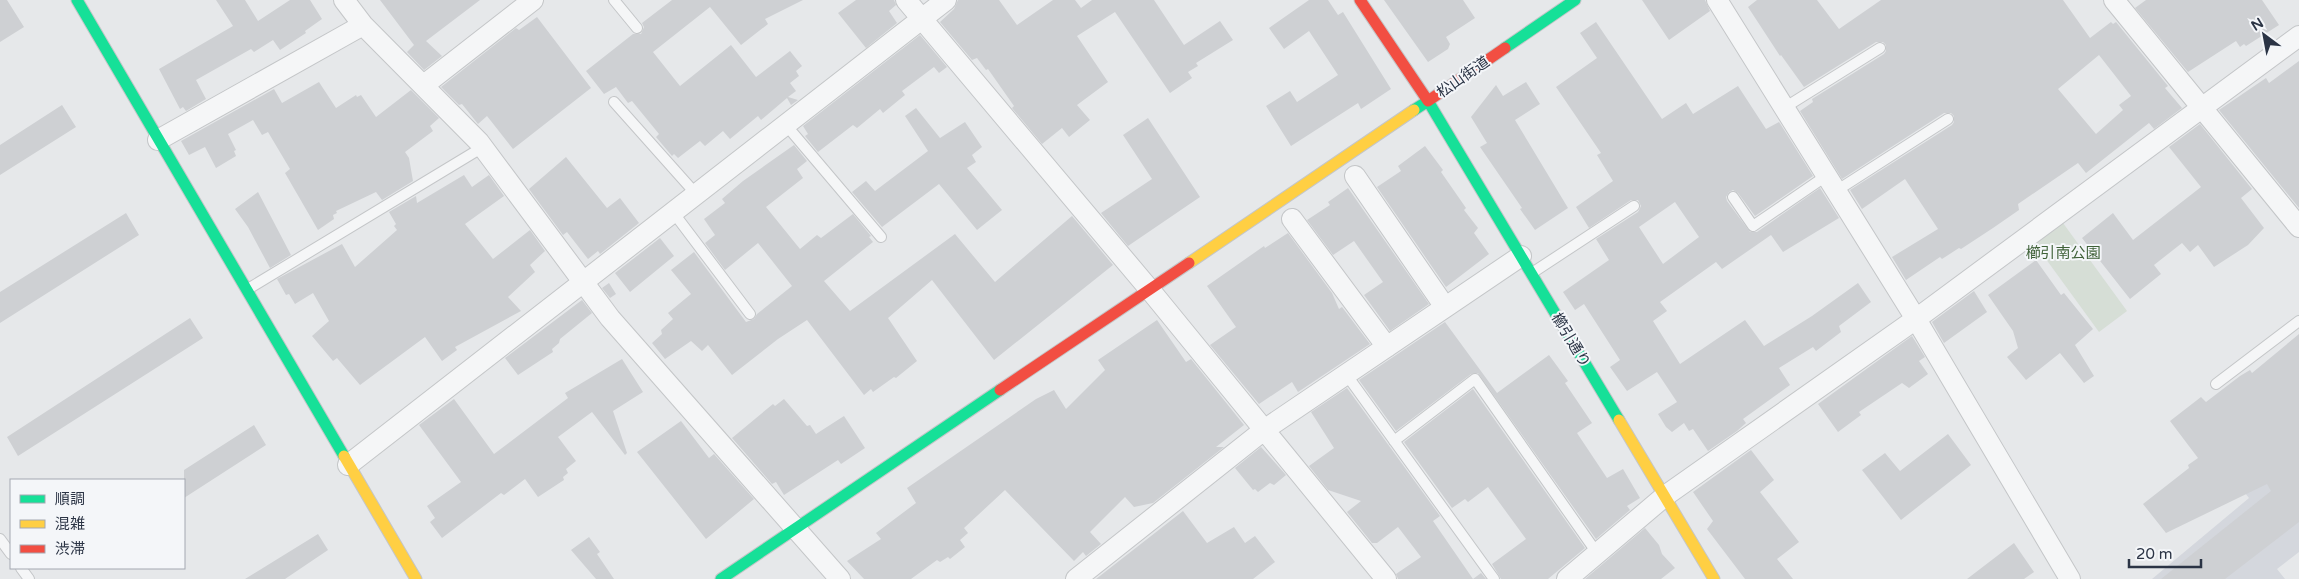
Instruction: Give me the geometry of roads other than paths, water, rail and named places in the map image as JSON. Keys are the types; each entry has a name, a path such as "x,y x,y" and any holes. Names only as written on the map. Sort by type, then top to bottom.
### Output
{"street":[{"path":"77,0 416,579"},
{"path":"344,0 363,25 483,147 610,318 840,579"},
{"path":"424,85 533,0"},
{"path":"906,0 1150,290 1386,579"},
{"path":"348,465 946,0"},
{"name":"松山街道","path":"1360,0 1428,102 1575,0"},
{"path":"1717,0 1916,319 2070,579"},
{"path":"2114,0 2299,227"},
{"path":"158,140 363,25"},
{"path":"1567,579 1665,496 1916,319 2299,36"},
{"path":"721,579 1428,102"},
{"name":"櫛引通り","path":"1428,102 1714,579"},
{"path":"1356,176 1445,307"},
{"path":"1292,219 1387,347"},
{"path":"1076,579 1264,430 1520,256"}],"lane":[{"path":"614,0 636,28"},
{"path":"1784,108 1880,48"},
{"path":"614,102 696,194"},
{"path":"1733,197 1753,226 1948,119"},
{"path":"786,125 881,238"},
{"path":"247,290 483,147"},
{"path":"1531,274 1634,206"},
{"path":"673,212 750,314"},
{"path":"2216,384 2299,321"},
{"path":"1346,374 1494,579"},
{"path":"1394,441 1475,379 1597,553"},
{"path":"0,538 10,553"}],"park label":[{"name":"櫛引南公園","path":"2063,253"}]}
